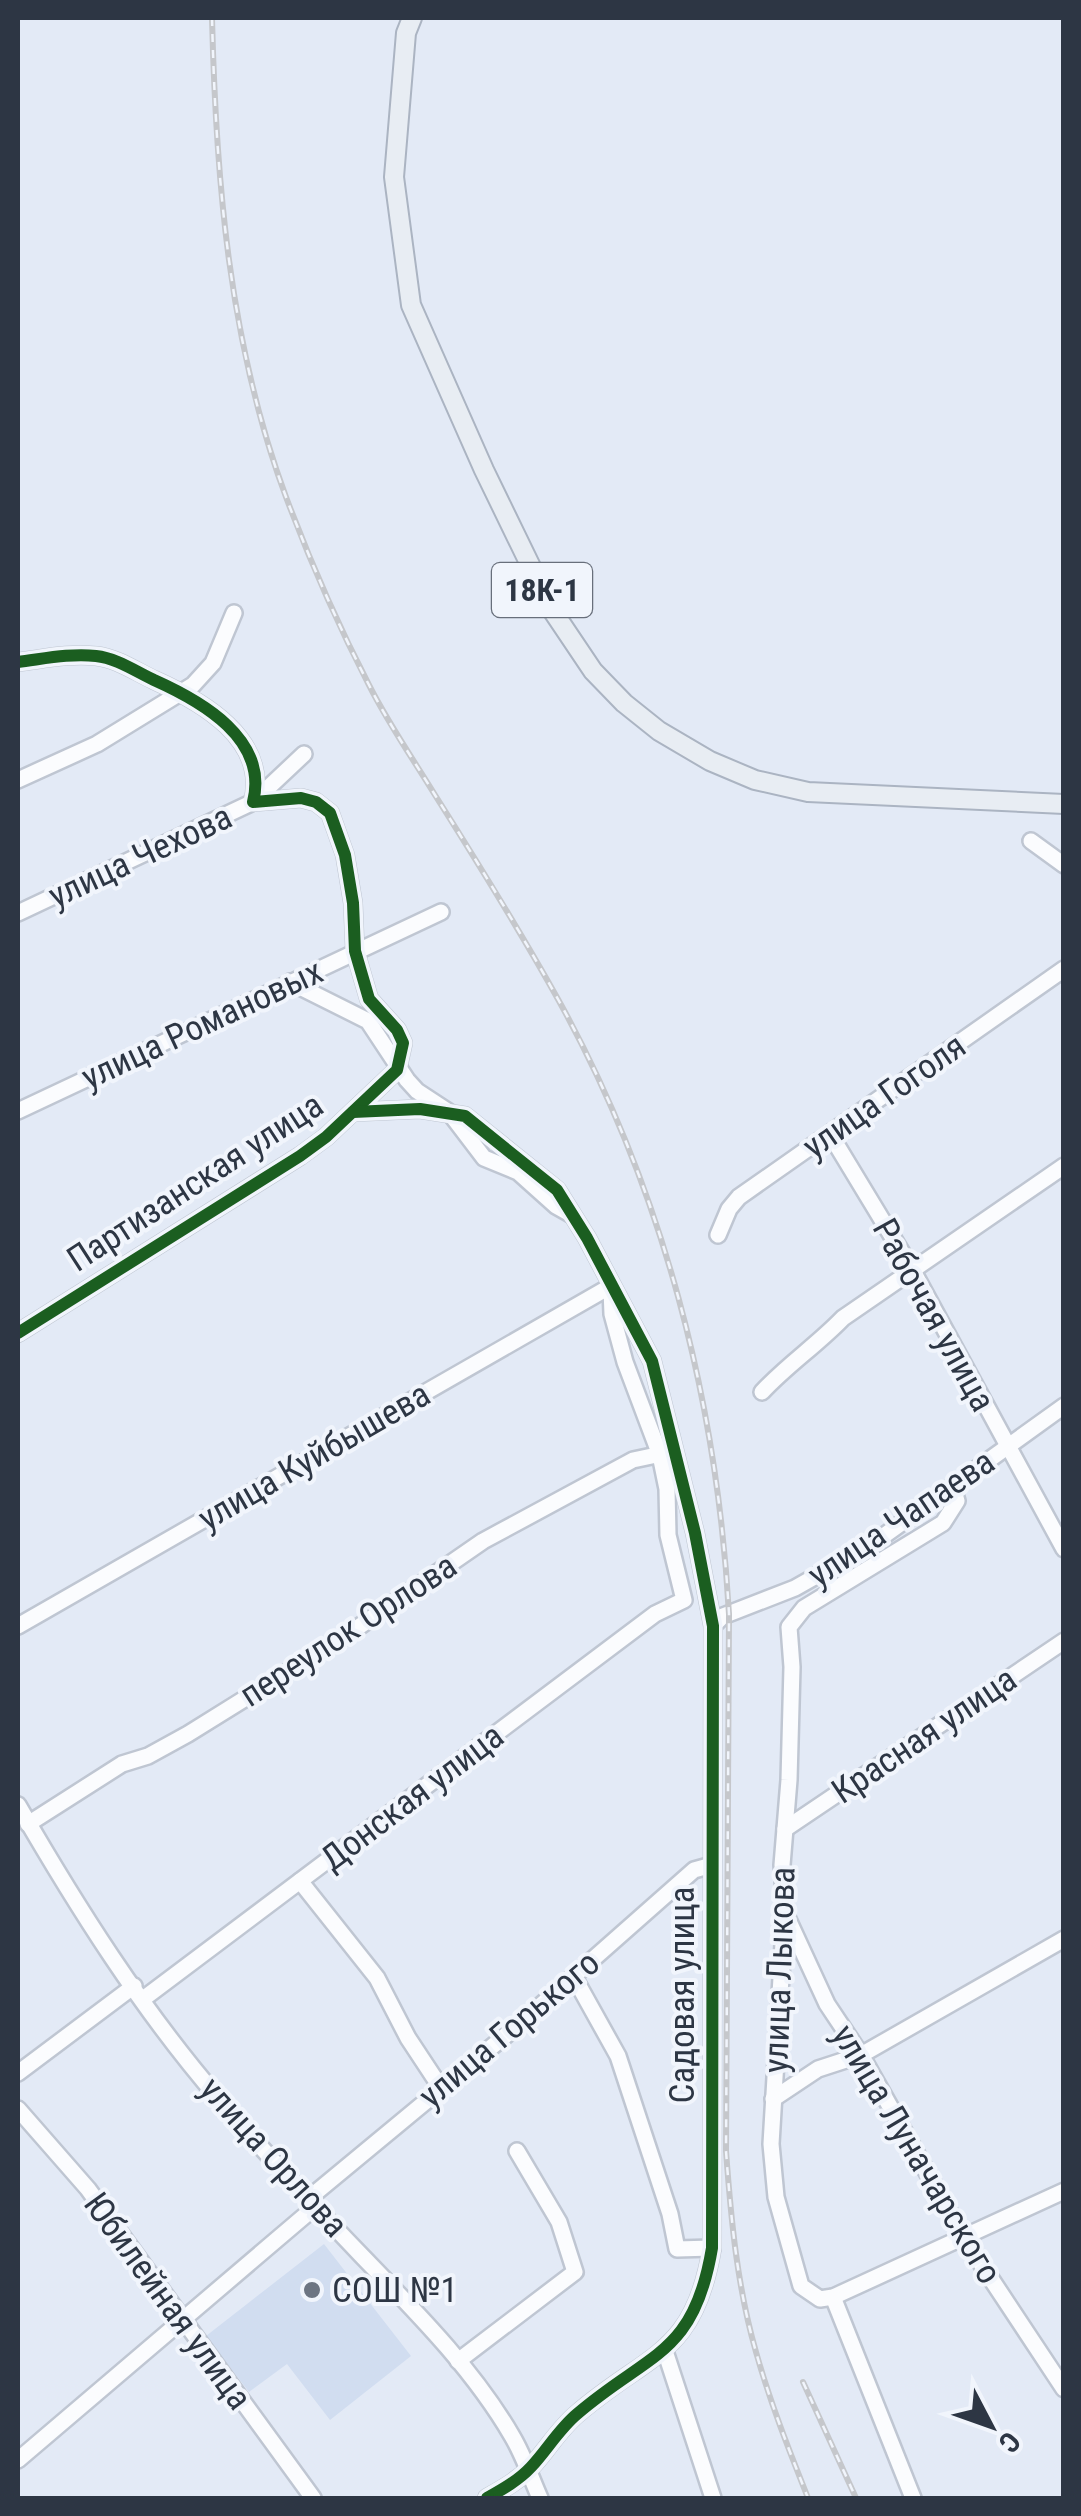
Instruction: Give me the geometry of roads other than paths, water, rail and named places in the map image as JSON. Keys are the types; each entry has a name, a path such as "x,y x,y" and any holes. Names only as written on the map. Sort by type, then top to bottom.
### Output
{"main road":[{"name":"18К-1","path":"412,18 406,33 394,177 411,305 552,610 592,671 624,704 659,731 710,761 755,780 808,792 1064,804"}],"street":[{"path":"18,780 96,744 188,688 212,663 234,612"},
{"path":"18,662 96,656 188,688 224,720 246,751 256,778 253,802 302,798 316,802 330,814 345,855 356,951 369,1000"},
{"name":"улица Чехова","path":"18,913 253,802 304,754"},
{"path":"1031,841 1064,865"},
{"name":"улица Романовых","path":"18,1111 441,912"},
{"path":"336,960 397,1030 403,1043 398,1067"},
{"name":"улица Гоголя","path":"718,1235 739,1196 1064,969"},
{"path":"290,982 368,1021 417,1091 448,1112"},
{"name":"Партизанская улица","path":"18,1333 300,1156 362,1100 391,1080 398,1067"},
{"path":"353,1112 420,1109 465,1116 557,1190 611,1286"},
{"name":"Рабочая улица","path":"830,1134 913,1271 1064,1550"},
{"path":"762,1392 843,1318 1064,1166"},
{"name":"Садовая улица","path":"611,1286 612,1314 625,1362 668,1453 668,1535 684,1600"},
{"name":"Садовая улица","path":"488,2498 528,2470 575,2416 665,2351 697,2307 706,2287 712,2248 713,1626 668,1453 652,1362 611,1286"},
{"name":"улица Куйбышева","path":"18,1626 611,1286"},
{"name":"улица Чапаева","path":"713,1626 871,1545 1064,1406"},
{"name":"переулок Орлова","path":"28,1824 108,1772 188,1734 315,1655 484,1541 633,1460 668,1453"},
{"name":"улица Лыкова","path":"833,2297 820,2299 801,2286 776,2198 771,2144 785,1911 782,1866 792,1668 790,1626 804,1608 944,1523 957,1501 953,1486"},
{"name":"Донская улица","path":"18,2073 300,1881 655,1614 684,1600"},
{"name":"Красная улица","path":"786,1829 1064,1641"},
{"name":"улица Орлова","path":"18,1805 69,1891 216,2097 458,2361 497,2412 540,2498"},
{"name":"улица Горького","path":"18,2460 694,1870 712,1866"},
{"path":"300,1881 377,1978 408,2038 441,2088"},
{"name":"улица Луначарского","path":"785,1911 828,2004 964,2238 1064,2389"},
{"path":"773,2099 818,2069 861,2055 1064,1939"},
{"path":"574,1976 618,2056 670,2214 677,2248 712,2248"},
{"name":"Юбилейная улица","path":"18,2109 88,2189 313,2498"},
{"path":"458,2361 575,2272 559,2222 517,2150"},
{"path":"913,2498 833,2297 1064,2191"},
{"path":"665,2351 713,2498"}],"railway":[{"path":"212,18 217,140 229,261 251,380 286,497 325,592 376,699 529,949 596,1073 655,1222 697,1376 723,1534 729,1614 726,2151 730,2202 749,2327 761,2371 808,2498"},
{"path":"803,2382 856,2498"}],"place":[{"name":"СОШ №1","path":"312,2290"}]}
